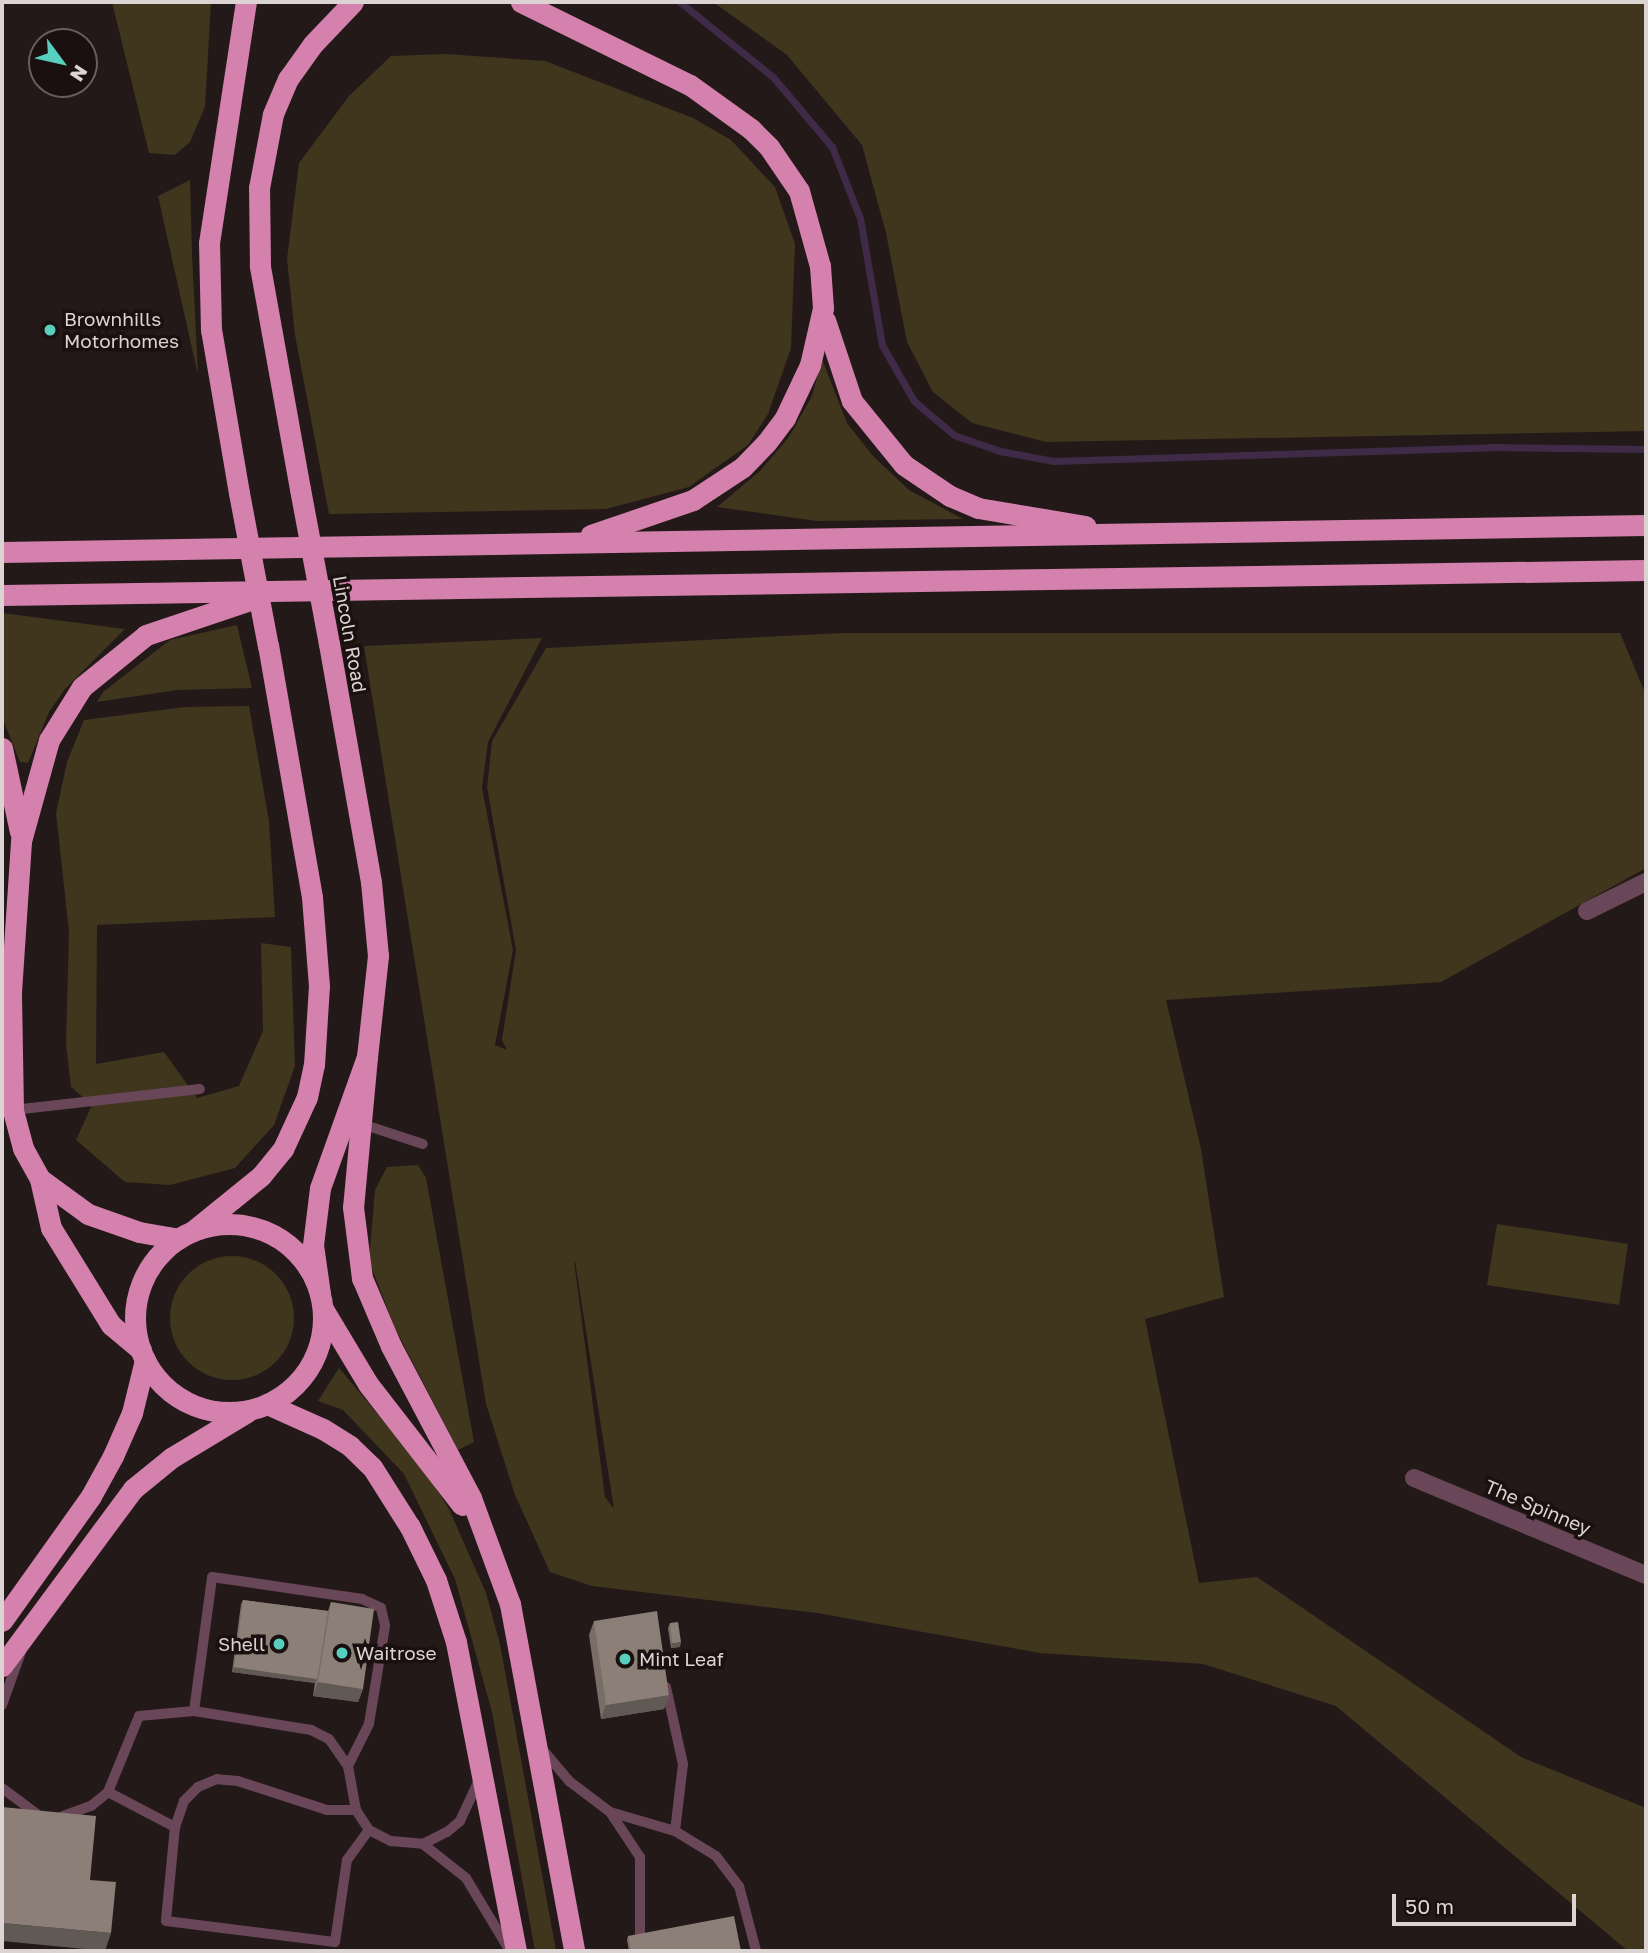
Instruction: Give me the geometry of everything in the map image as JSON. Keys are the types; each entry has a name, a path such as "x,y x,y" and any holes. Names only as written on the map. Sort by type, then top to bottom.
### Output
{"highway":[{"path":"2,1621 91,1496 132,1413 143,1355 135,1315 141,1285 156,1258 261,1176 283,1149 307,1097 314,1065 319,986 313,897 211,330 208,265 213,197 246,2"},
{"name":"Lincoln Road","path":"321,1301 313,1245 320,1188 367,1057 376,1003 377,928 329,644 260,266 259,188 270,125 288,79 313,44 353,2"},
{"path":"521,2 690,85 769,147 809,215 822,308 832,351 852,401 883,444 925,481 978,508 1149,535"},
{"path":"569,543 694,500 743,467 766,443 800,391 822,308"},
{"path":"2,552 1149,535 1646,524"},
{"path":"2,595 1646,570"},
{"path":"282,590 170,624 146,635 102,666 69,704 49,740 21,841 11,992 13,1110 23,1148 40,1180 51,1228 111,1325 143,1355 158,1380 186,1401 219,1411 260,1406 350,1446 372,1468 410,1527 436,1580 457,1642 516,1951"},
{"path":"2,748 21,841"},
{"path":"367,1057 353,1207 362,1278 391,1346 471,1498 510,1604 574,1951"},
{"path":"40,1180 88,1214 139,1232 186,1235 233,1224 271,1234 298,1254 368,1384 438,1470 491,1549"},
{"path":"2,1666 149,1473 290,1389 312,1360 321,1335 321,1301"}],"street":[{"path":"1587,911 1646,882"},
{"name":"The Spinney","path":"1414,1478 1646,1575"}],"lane":[{"path":"13,1110 200,1089"},
{"path":"362,1124 423,1144"},
{"path":"194,1711 212,1577 372,1602 381,1608 385,1626 369,1724 348,1766"},
{"path":"2,1705 29,1628"},
{"path":"664,1675 683,1764 675,1830"},
{"path":"2,1789 37,1814 71,1816 108,1792 139,1716 194,1711 311,1730 329,1739 348,1766 356,1810 369,1830 391,1841 423,1844 466,1878 510,1951"},
{"path":"535,1740 569,1781 610,1812 640,1857 640,1951"},
{"path":"423,1844 460,1821 482,1773"},
{"path":"356,1810 327,1810 275,1790 217,1779 198,1787 184,1801 175,1827 166,1921 335,1942 347,1860 369,1830"},
{"path":"108,1792 175,1827"},
{"path":"610,1812 675,1830 716,1856 740,1886 756,1951"}],"shaded area":[{"path":"112,2 211,2 205,107 190,142 175,155 149,153"},
{"path":"713,2 1646,2 1646,431 1046,442 972,423 933,392 907,342 886,233 862,145 787,55"},
{"path":"446,54 545,61 693,118 731,140 775,187 795,244 791,348 768,414 748,445 689,487 606,509 329,514 295,335 287,259 299,163 349,96 391,56"},
{"path":"190,180 192,254 198,375 158,196"},
{"path":"822,359 847,423 873,456 909,490 963,519 817,521 717,507 760,471 789,437 812,396"},
{"path":"2,613 125,629 65,689 49,712 28,763 20,762 2,717"},
{"path":"237,625 252,688 177,690 97,702 103,692 170,640"},
{"path":"842,633 1620,633 1646,695 1646,868 1441,982 1166,1000 1201,1149 1224,1297 1145,1319 1199,1583 1257,1577 1521,1757 1646,1808 1646,1951 1628,1951 1336,1706 1203,1664 1040,1653 817,1613 592,1586 550,1572 515,1495 486,1404 364,646 542,638 488,742 482,788 513,950 495,1045 507,1050 502,1040 516,950 487,787 492,741 546,648","holes":["575,1261 614,1509 605,1497"]},
{"path":"249,706 269,821 275,917 97,925 96,1064 164,1052 197,1098 239,1086 263,1031 261,943 291,947 295,1066 274,1125 235,1168 170,1185 125,1182 76,1140 92,1105 71,1087 66,1044 69,932 56,813 67,762 84,720 185,707"},
{"path":"418,1165 426,1178 474,1442 458,1450 395,1328 369,1261 375,1190 387,1167"},
{"path":"1497,1224 1628,1244 1619,1305 1487,1285"},
{"path":"232,1256 256,1261 276,1274 289,1294 294,1318 289,1342 276,1362 256,1375 232,1380 208,1375 188,1362 175,1342 170,1318 175,1294 188,1274 208,1261"},
{"path":"339,1368 424,1469 449,1509 486,1593 500,1644 556,1951 535,1951 492,1712 455,1579 404,1474 343,1410 318,1401"}],"building":[{"name":"Shell","path":"243,1600 328,1611 317,1679 234,1667"},
{"name":"Waitrose","path":"331,1602 374,1609 363,1689 318,1682"},
{"name":"Mint Leaf","path":"657,1611 669,1695 606,1705 594,1621"},
{"path":"678,1622 681,1642 672,1643 670,1623"},
{"path":"2,1807 96,1816 90,1880 116,1882 111,1933 2,1923"},
{"path":"734,1916 741,1951 631,1951 628,1936"}],"waterway":[{"path":"680,2 773,77 832,147 860,218 882,345 914,401 954,435 1000,451 1053,461 1492,447 1646,449"}],"place":[{"name":"Brownhills Motorhomes","path":"50,330"},
{"name":"Shell","path":"279,1644"},
{"name":"Waitrose","path":"342,1653"},
{"name":"Mint Leaf","path":"625,1659"}]}
